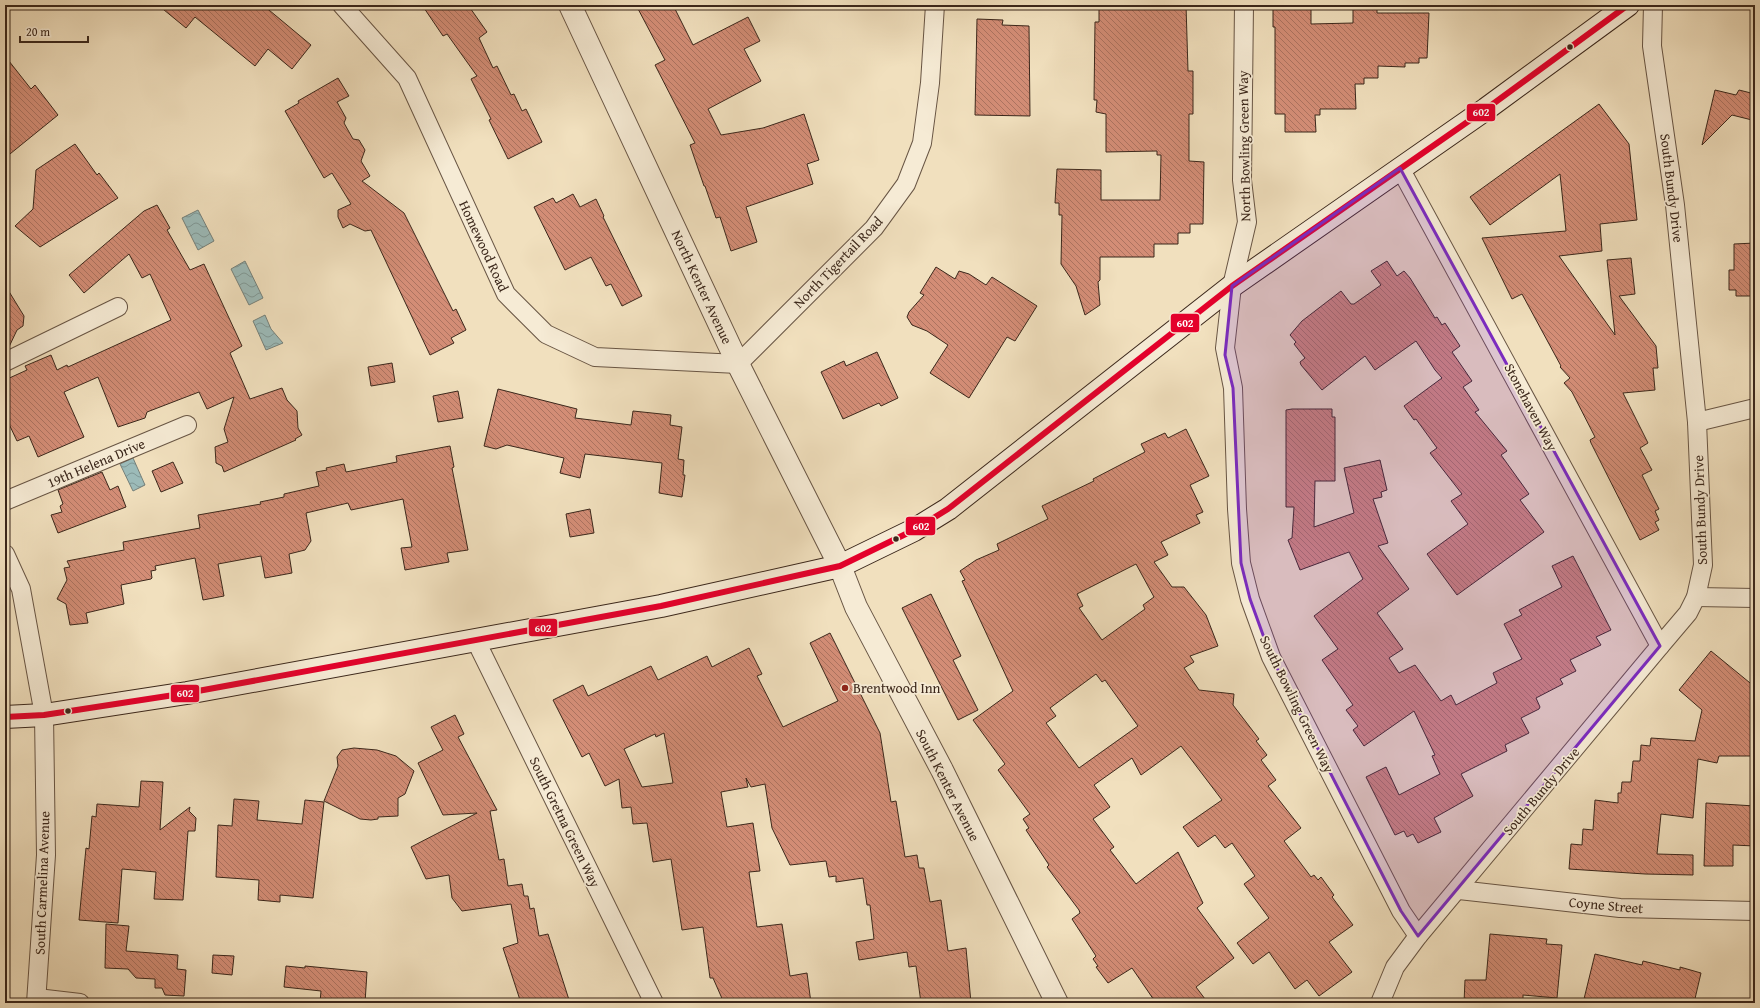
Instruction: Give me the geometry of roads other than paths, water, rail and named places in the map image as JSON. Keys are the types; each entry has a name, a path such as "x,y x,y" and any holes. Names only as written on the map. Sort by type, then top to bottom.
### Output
{"main road":[{"name":"North Kenter Avenue","path":"570,5 738,364 840,566"},
{"path":"5,717 44,715 187,693 476,641 637,611 840,566 914,530 948,508 1232,286 1486,109 1628,5"},
{"name":"South Kenter Avenue","path":"840,566 856,607 942,770 1057,1003"}],"street":[{"name":"Homewood Road","path":"342,5 407,78 506,294 546,334 595,357 738,364"},
{"name":"North Tigertail Road","path":"738,364 874,228 906,184 922,143 930,83 935,5"},
{"name":"North Bowling Green Way","path":"1232,286 1247,222 1242,180 1244,5"},
{"name":"South Bundy Drive","path":"1380,1003 1395,967 1418,936 1459,890 1688,612 1696,597 1703,565 1697,422 1675,205 1652,46 1653,5"},
{"name":"Stonehaven Way","path":"1400,168 1660,646"},
{"name":"South Bowling Green Way","path":"1232,286 1225,355 1233,388 1237,509 1241,563 1250,599 1271,657 1401,911 1418,936"},
{"path":"5,362 118,307"},
{"path":"1697,422 1755,408"},
{"name":"19th Helena Drive","path":"5,500 187,424"},
{"name":"South Carmelina Avenue","path":"5,554 21,589 44,715 46,855 36,1000"},
{"path":"1696,597 1755,598"},
{"name":"South Gretna Green Way","path":"476,641 654,1003"},
{"name":"Coyne Street","path":"1459,890 1620,908 1755,911"},
{"path":"36,1000 80,1003"}],"water":[{"path":"198,210 214,241 198,250 182,218"},
{"path":"245,261 263,298 249,305 231,269"},
{"path":"265,315 271,329 283,343 266,350 253,321"},
{"path":"133,458 145,485 133,491 120,464"}],"place":[{"name":"Brentwood Inn","path":"845,688"}]}
